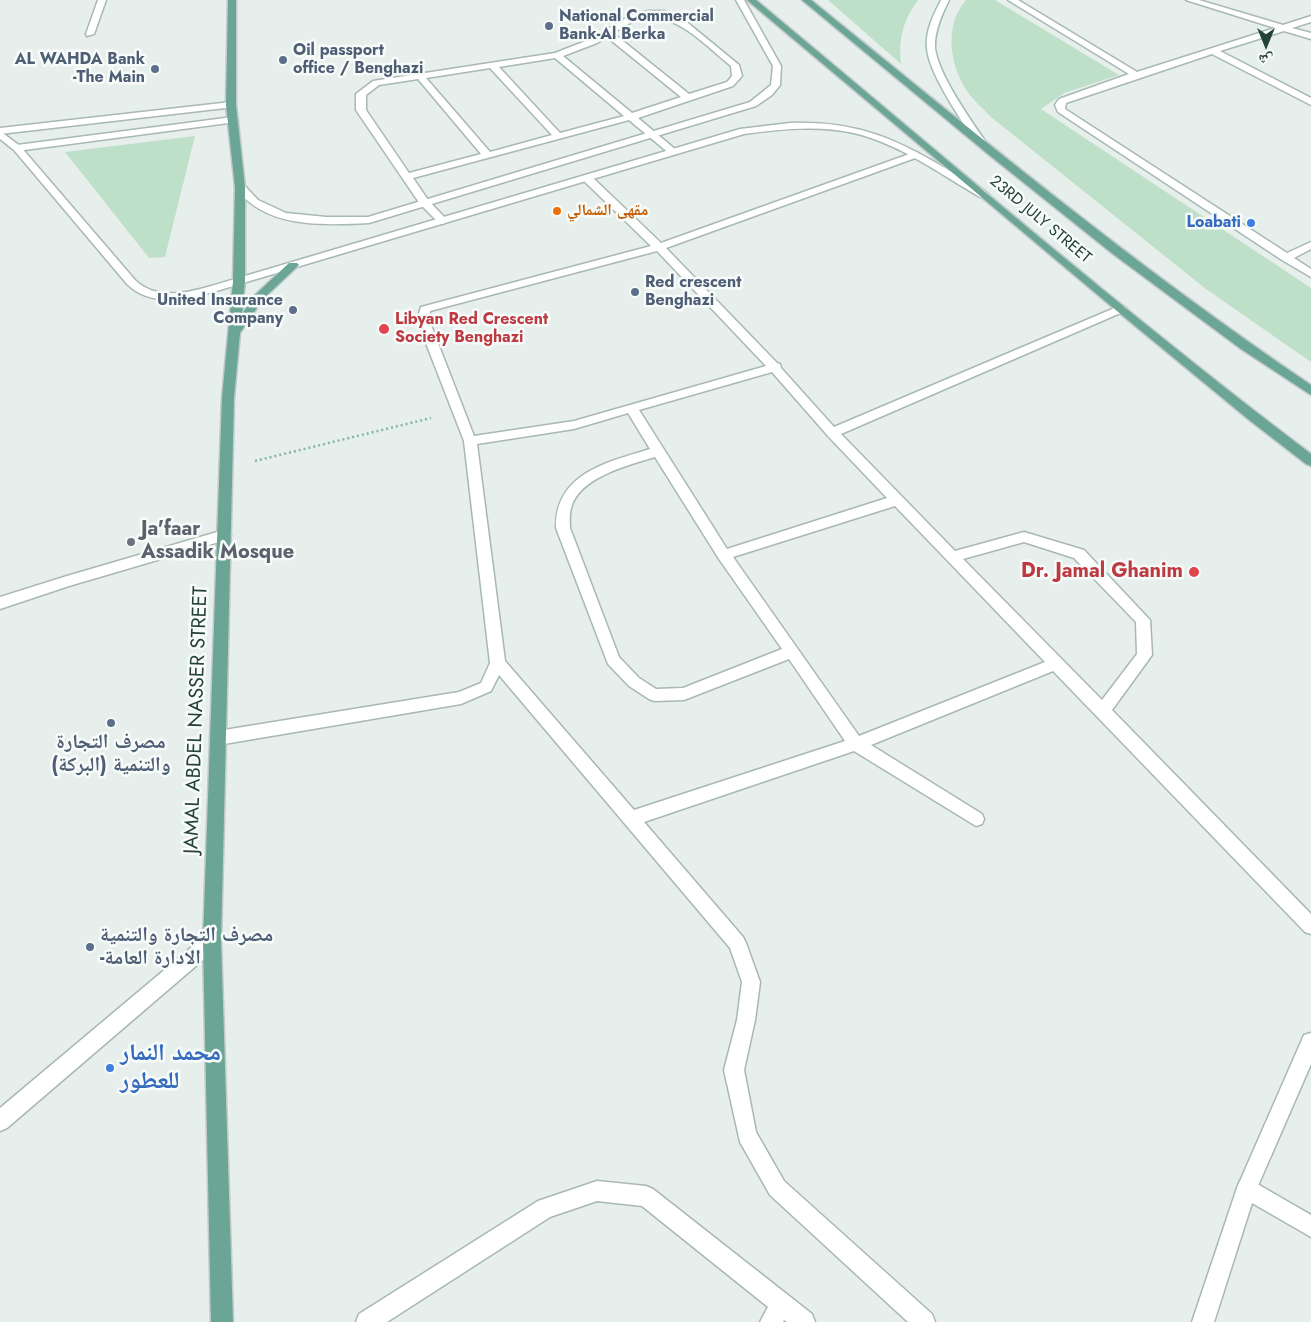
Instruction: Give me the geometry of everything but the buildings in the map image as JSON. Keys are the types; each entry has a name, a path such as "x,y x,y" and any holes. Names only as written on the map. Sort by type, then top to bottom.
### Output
{"main road":[{"name":"JAMAL ABDEL NASSER STREET","path":"222,1322 212,941 226,469 233,335 239,281 240,187 231,105 232,0"},
{"name":"23RD JULY STREET","path":"751,0 1121,310 1311,461"},
{"name":"23RD JULY STREET","path":"806,0 1088,228 1212,322 1311,391"},
{"path":"233,335 259,297 293,265"}],"street":[{"path":"90,34 102,0"},
{"path":"240,187 256,204 286,216 323,222 369,220 753,104 774,88 778,78 777,66 740,0"},
{"path":"945,0 934,21 931,50 941,74 980,141"},
{"path":"1012,0 1136,75"},
{"path":"1190,0 1311,36"},
{"path":"407,177 630,117 730,84 737,76 735,65 680,21 664,14 649,14 634,17 594,41 556,55 376,83 361,94 361,110 424,202 443,221"},
{"path":"1311,19 1136,75 1062,101 1060,105 1061,110 1311,274"},
{"path":"608,33 688,98"},
{"path":"1212,50 1311,102"},
{"path":"556,55 673,152"},
{"path":"491,64 558,136"},
{"path":"420,76 487,155"},
{"path":"0,132 231,105"},
{"path":"17,148 233,120"},
{"path":"0,132 17,148 131,282 142,292 156,295 174,295 239,281 743,132 785,126 829,127 868,134 915,155 987,196"},
{"path":"915,155 660,247 425,309 422,320 470,441 498,663 737,943 751,982 746,1020 734,1070 747,1135 777,1188 924,1322"},
{"path":"587,178 660,247 776,368 832,432 1311,926"},
{"path":"1286,258 1311,246"},
{"path":"832,432 1121,310"},
{"path":"470,441 574,425 776,368"},
{"path":"631,408 724,555 856,744 976,819"},
{"path":"658,451 597,472 578,487 564,506 563,528 613,660 634,682 654,695 684,694 791,652"},
{"path":"724,555 898,500"},
{"path":"0,603 67,581 224,535"},
{"path":"953,557 1024,537 1079,554 1143,620 1145,654 1102,710"},
{"path":"218,738 462,698 486,686 498,663"},
{"path":"631,819 856,744 1057,663"},
{"path":"0,1121 212,941"},
{"path":"1202,1322 1247,1188 1311,1042"},
{"path":"1247,1188 1311,1227"},
{"path":"367,1322 545,1208 597,1191 646,1196 776,1313 804,1322"}],"path":[{"path":"226,469 459,412"}],"green space":[{"path":"828,0 918,0 903,30 900,47 901,64"},
{"path":"966,0 995,0 1119,75 1064,93 1041,109 1311,288 1311,362 1206,289 991,117 974,100 962,84 957,72 952,47 954,22"},
{"path":"195,136 165,257 149,258 65,152"}],"place":[{"name":"National Commercial Bank-Al Berka","path":"549,26"},
{"name":"Oil passport office / Benghazi","path":"283,60"},
{"name":"AL WAHDA Bank -The Main","path":"155,69"},
{"name":"مقهى الشمالي","path":"557,211"},
{"name":"Loabati","path":"1251,223"},
{"name":"Red crescent Benghazi","path":"635,292"},
{"name":"United Insurance Company","path":"293,310"},
{"name":"Libyan Red Crescent Society Benghazi","path":"384,329"},
{"name":"Ja'faar Assadik Mosque","path":"131,542"},
{"name":"Dr. Jamal Ghanim","path":"1194,572"},
{"name":"مصرف التجارة والتنمية (البركة)","path":"111,723"},
{"name":"مصرف التجارة والتنمية -الادارة العامة","path":"90,947"},
{"name":"محمد النمار للعطور","path":"110,1068"}]}
